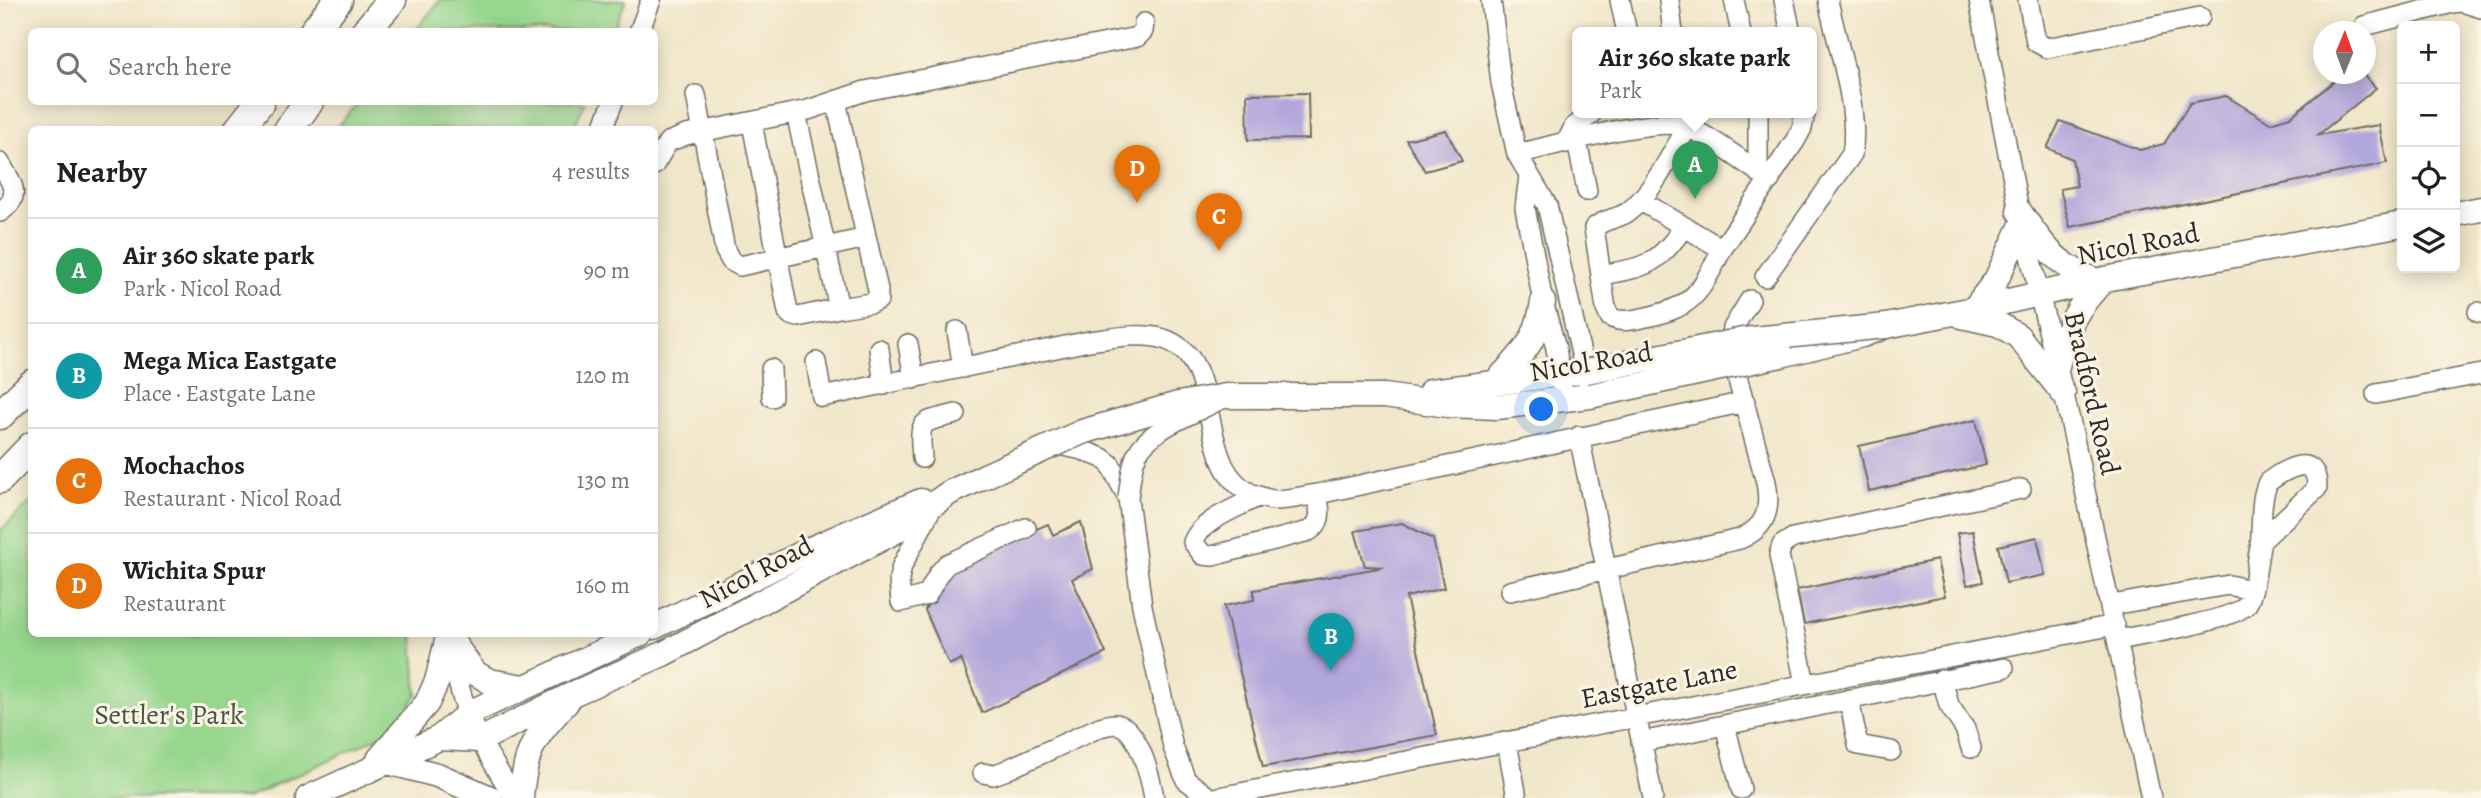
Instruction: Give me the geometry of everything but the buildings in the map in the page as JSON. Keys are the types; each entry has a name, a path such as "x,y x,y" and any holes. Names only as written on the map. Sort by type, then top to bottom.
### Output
{"highway":[{"path":"316,28 338,0"},
{"path":"368,28 392,0"},
{"path":"241,126 258,105"},
{"path":"291,126 307,105"},
{"path":"0,415 28,388"},
{"path":"0,479 28,450"}],"main road":[{"path":"2460,213 2481,209"},
{"path":"2057,366 2063,339 2073,317 2100,280 2073,271 2048,252 2020,218 1996,280 1962,311 1998,324 2018,336 2063,393"},
{"name":"Nicol Road","path":"480,740 715,628 778,591 894,532 936,503 985,476 1055,444 1110,422 1142,413 1226,396 1384,396 1587,371 1743,340 1886,326 2100,280 2397,225"},
{"path":"1495,383 1534,338 1543,302"},
{"name":"Nicol Road","path":"1384,396 1448,405 1497,407 1590,396 1781,355 1862,335 1886,326"},
{"name":"Nicol Road","path":"658,625 813,548 907,506 925,500 936,503"},
{"path":"378,764 427,703 437,681 446,637"},
{"path":"447,637 475,673 489,681 524,687"},
{"path":"308,798 439,738 469,713 633,637"},
{"path":"521,798 523,768 537,737 577,692"},
{"path":"439,738 480,740"},
{"path":"378,764 437,775 490,798"}],"street":[{"path":"640,28 651,0"},
{"path":"1491,0 1500,83 1517,154 1547,205 1587,371 1590,396"},
{"path":"1620,0 1626,27"},
{"path":"1669,0 1673,27"},
{"path":"1734,0 1740,27"},
{"path":"1784,0 1790,27"},
{"path":"1765,277 1852,154 1855,140 1853,118 1828,0"},
{"path":"2028,0 2036,42 2047,48 2200,17"},
{"name":"Bradford Road","path":"1979,2 2020,218 2057,366 2111,605 2151,798"},
{"path":"2376,23 2452,2 2462,2 2481,9"},
{"path":"658,158 668,142 702,132 796,113 865,91 1137,37 1143,31 1144,23"},
{"path":"696,96 725,250 732,261 740,266 866,237"},
{"path":"752,123 788,312 798,317 871,303 878,300 878,290 836,101"},
{"path":"604,126 612,105"},
{"path":"796,113 839,308"},
{"path":"1586,118 1574,127 1571,142 1587,191"},
{"path":"1758,118 1764,176"},
{"path":"1687,120 1641,201 1618,218 1598,224 1594,228 1610,317 1626,321 1668,313 1681,307 1696,294 1764,176 1795,141 1804,118"},
{"path":"1517,154 1571,142 1645,119 1676,124 1687,120"},
{"path":"1687,120 1764,176"},
{"path":"0,163 14,187 14,198 9,206 0,212"},
{"path":"1529,176 1525,208 1529,235 1561,374 1564,399"},
{"path":"1641,201 1721,249"},
{"path":"1601,275 1653,262 1670,247 1683,228"},
{"path":"1510,591 1740,539 1759,527 1769,500 1732,361 1730,339 1737,318 1750,300"},
{"path":"957,331 963,368"},
{"path":"816,362 822,397 1089,341 1132,337 1165,340 1184,352 1196,368 1224,466 1241,487 1274,500 1318,494 1745,402"},
{"path":"908,344 914,379"},
{"path":"879,349 884,385"},
{"path":"771,369 772,397"},
{"path":"2376,394 2481,374"},
{"name":"Eastgate Lane","path":"1226,396 1157,432 1143,444 1133,466 1128,498 1142,606 1177,760 1186,780 1212,798 1805,684 2232,615 2247,603 2251,590"},
{"path":"922,458 922,425 927,421 956,414"},
{"path":"1578,436 1653,798"},
{"path":"1055,444 1102,458 1110,464 1128,498"},
{"path":"1805,684 1779,555 1782,545 1793,538 2021,489"},
{"path":"1259,496 1205,525 1197,532 1194,542 1196,548 1203,555 1212,556 1310,531 1317,526 1320,519 1318,494"},
{"path":"936,503 902,566 899,579 901,602 927,595 947,564 1026,528"},
{"path":"2111,605 2229,584 2251,590 2260,542"},
{"path":"446,637 456,678 480,740 514,798"},
{"path":"1641,742 2004,668"},
{"path":"1942,679 1949,705 1965,729 1971,748"},
{"path":"1849,699 1858,745 1891,751"},
{"path":"983,773 993,775 1100,727 1121,724 1143,757 1154,798"},
{"path":"1725,724 1741,789"},
{"path":"1507,742 1517,798"}],"green space":[{"path":"440,0 626,0 614,28 417,28"},
{"path":"356,105 584,105 574,126 339,126"},
{"name":"Settler's Park","path":"28,505 28,637 413,637 417,694 394,730 247,798 0,798 0,531"}],"place":[{"name":"Air 360 skate park","path":"1695,199"},
{"name":"Wichita Spur","path":"1137,203"},
{"name":"Mochachos","path":"1219,251"},
{"name":"Mega Mica Eastgate","path":"1331,671"}]}
